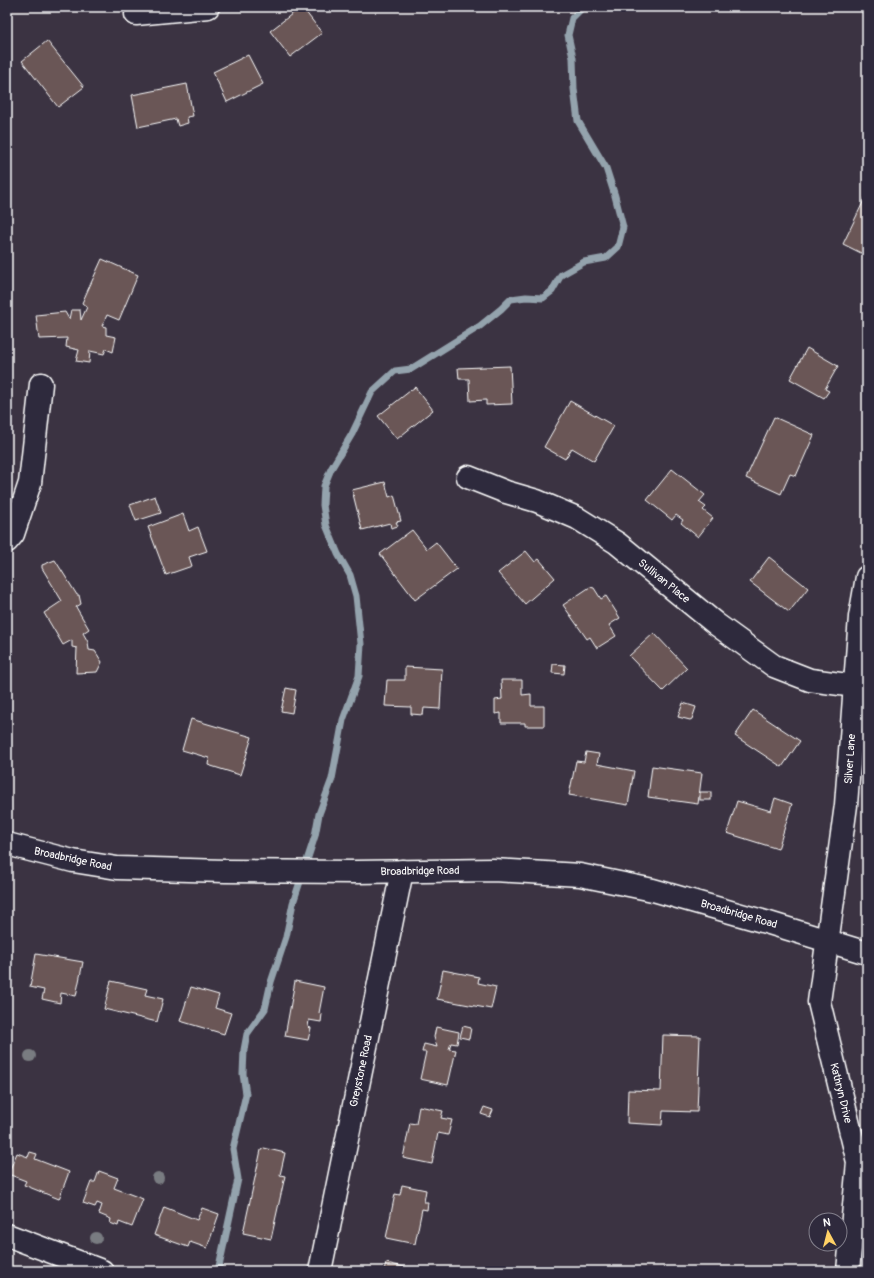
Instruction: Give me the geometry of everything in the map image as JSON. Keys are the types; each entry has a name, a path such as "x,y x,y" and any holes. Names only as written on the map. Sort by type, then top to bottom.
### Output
{"street":[{"path":"136,14 208,7"},
{"path":"7,541 13,534 30,483 41,384"},
{"name":"Sullivan Place","path":"468,476 506,492 538,500 577,518 617,543 716,624 774,666 810,680 855,686"},
{"name":"Silver Lane","path":"827,940 846,805 855,686 863,649 860,617 867,577"},
{"name":"Broadbridge Road","path":"7,844 73,861 117,868 356,872 493,870 580,875 653,890 769,922 867,953"},
{"name":"Greystone Road","path":"320,1271 402,871"},
{"name":"Kathryn Drive","path":"827,940 819,1002 858,1162 848,1271"},
{"path":"7,1235 102,1271"}],"building":[{"path":"301,7 322,33 290,57 270,31"},
{"path":"47,41 84,87 58,107 22,61"},
{"path":"248,55 263,84 227,102 213,72"},
{"path":"187,84 193,116 187,117 188,123 178,126 176,119 138,127 132,95"},
{"path":"867,194 867,256 843,244"},
{"path":"102,259 138,275 119,320 107,315 102,326 106,327 106,335 116,337 113,352 106,349 104,354 90,351 89,363 76,361 79,350 66,347 67,338 39,339 36,315 65,312 69,319 71,310 80,310 81,320 87,307 82,303"},
{"path":"807,348 838,366 825,389 829,391 824,398 790,379"},
{"path":"510,366 512,404 486,405 486,400 470,401 469,379 459,379 458,368"},
{"path":"415,387 433,410 397,439 378,416"},
{"path":"570,401 614,426 594,461 572,448 565,459 544,447"},
{"path":"774,417 814,435 796,476 790,474 781,494 746,478"},
{"path":"672,469 705,495 699,502 706,507 703,510 713,518 698,537 681,523 683,520 676,515 672,520 647,500"},
{"path":"385,482 389,497 394,495 401,521 396,522 398,526 391,528 390,523 362,530 352,490"},
{"path":"155,496 161,513 136,521 130,505"},
{"path":"183,514 189,531 198,527 207,551 189,557 192,566 166,575 148,527"},
{"path":"412,530 427,549 436,542 457,569 415,600 380,554"},
{"path":"526,551 535,562 539,559 555,578 525,604 498,573"},
{"path":"769,557 808,588 789,612 750,582"},
{"path":"55,560 77,595 79,595 81,604 76,607 89,629 83,633 88,642 89,650 95,651 102,662 97,672 76,673 77,648 72,647 72,640 63,645 44,613 62,601 42,568 42,565"},
{"path":"590,587 594,588 601,599 606,596 620,618 609,625 616,636 597,648 590,637 587,639 563,605"},
{"path":"654,633 687,668 663,691 629,656"},
{"path":"553,664 565,665 564,674 552,673"},
{"path":"405,667 442,669 440,709 424,708 423,715 411,714 411,707 385,706 387,680 405,680"},
{"path":"501,680 522,680 522,695 531,694 531,706 544,706 544,726 525,726 525,723 501,723 501,713 495,714 495,700 502,699"},
{"path":"286,688 296,690 292,713 281,711"},
{"path":"683,703 696,707 692,719 690,720 678,717"},
{"path":"753,710 800,741 782,767 735,736"},
{"path":"191,719 252,737 240,775 208,765 209,758 182,750"},
{"path":"586,752 599,754 597,764 634,771 628,805 569,795 576,761 584,762"},
{"path":"652,766 702,773 698,804 648,797"},
{"path":"700,792 711,792 711,800 700,800"},
{"path":"775,798 792,804 778,849 727,833 737,801 771,811"},
{"path":"36,954 83,962 76,996 61,993 60,1003 42,999 44,990 30,987"},
{"path":"443,970 479,977 478,983 496,987 491,1009 437,999"},
{"path":"111,981 147,989 145,995 163,999 157,1022 104,1009"},
{"path":"295,981 324,987 319,1013 322,1014 321,1022 309,1020 308,1027 311,1028 308,1040 285,1036"},
{"path":"191,987 219,995 215,1008 231,1013 224,1034 180,1021"},
{"path":"463,1026 471,1028 469,1039 460,1037"},
{"path":"436,1027 459,1032 457,1044 451,1043 449,1049 456,1050 448,1085 420,1079 426,1052 422,1052 424,1044 437,1047 434,1037"},
{"path":"663,1035 700,1036 697,1112 663,1111 662,1125 627,1123 628,1090 661,1091"},
{"path":"419,1106 443,1111 441,1118 452,1120 448,1135 438,1133 432,1164 403,1158 410,1123 416,1124"},
{"path":"484,1107 493,1110 490,1117 481,1114"},
{"path":"264,1148 285,1153 280,1175 285,1176 271,1239 243,1233 261,1150"},
{"path":"30,1152 37,1154 35,1159 69,1172 59,1199 24,1185 26,1181 8,1174 17,1153 28,1157"},
{"path":"99,1171 118,1178 114,1188 143,1199 132,1227 119,1222 118,1226 110,1223 111,1219 99,1214 102,1205 97,1203 95,1207 83,1203 91,1182 95,1182"},
{"path":"402,1185 426,1190 424,1202 428,1202 427,1210 422,1209 415,1244 386,1238 395,1194 400,1195"},
{"path":"164,1207 197,1220 202,1208 219,1214 207,1248 190,1242 188,1247 154,1235"},
{"path":"386,1263 409,1268 409,1271 384,1271"}],"waterway":[{"path":"218,1271 238,1179 233,1149 246,1094 243,1074 244,1050 247,1034 265,1009 271,982 286,937 293,903 315,836 319,814 332,779 343,720 359,676 361,644 356,596 350,575 338,554 326,525 323,505 324,486 331,469 352,434 372,392 395,371 411,369 480,326 511,299 526,297 543,298 552,291 561,275 584,262 606,258 618,247 623,227 615,196 606,168 578,121 574,89 573,58 568,35 572,18 583,7"}]}
